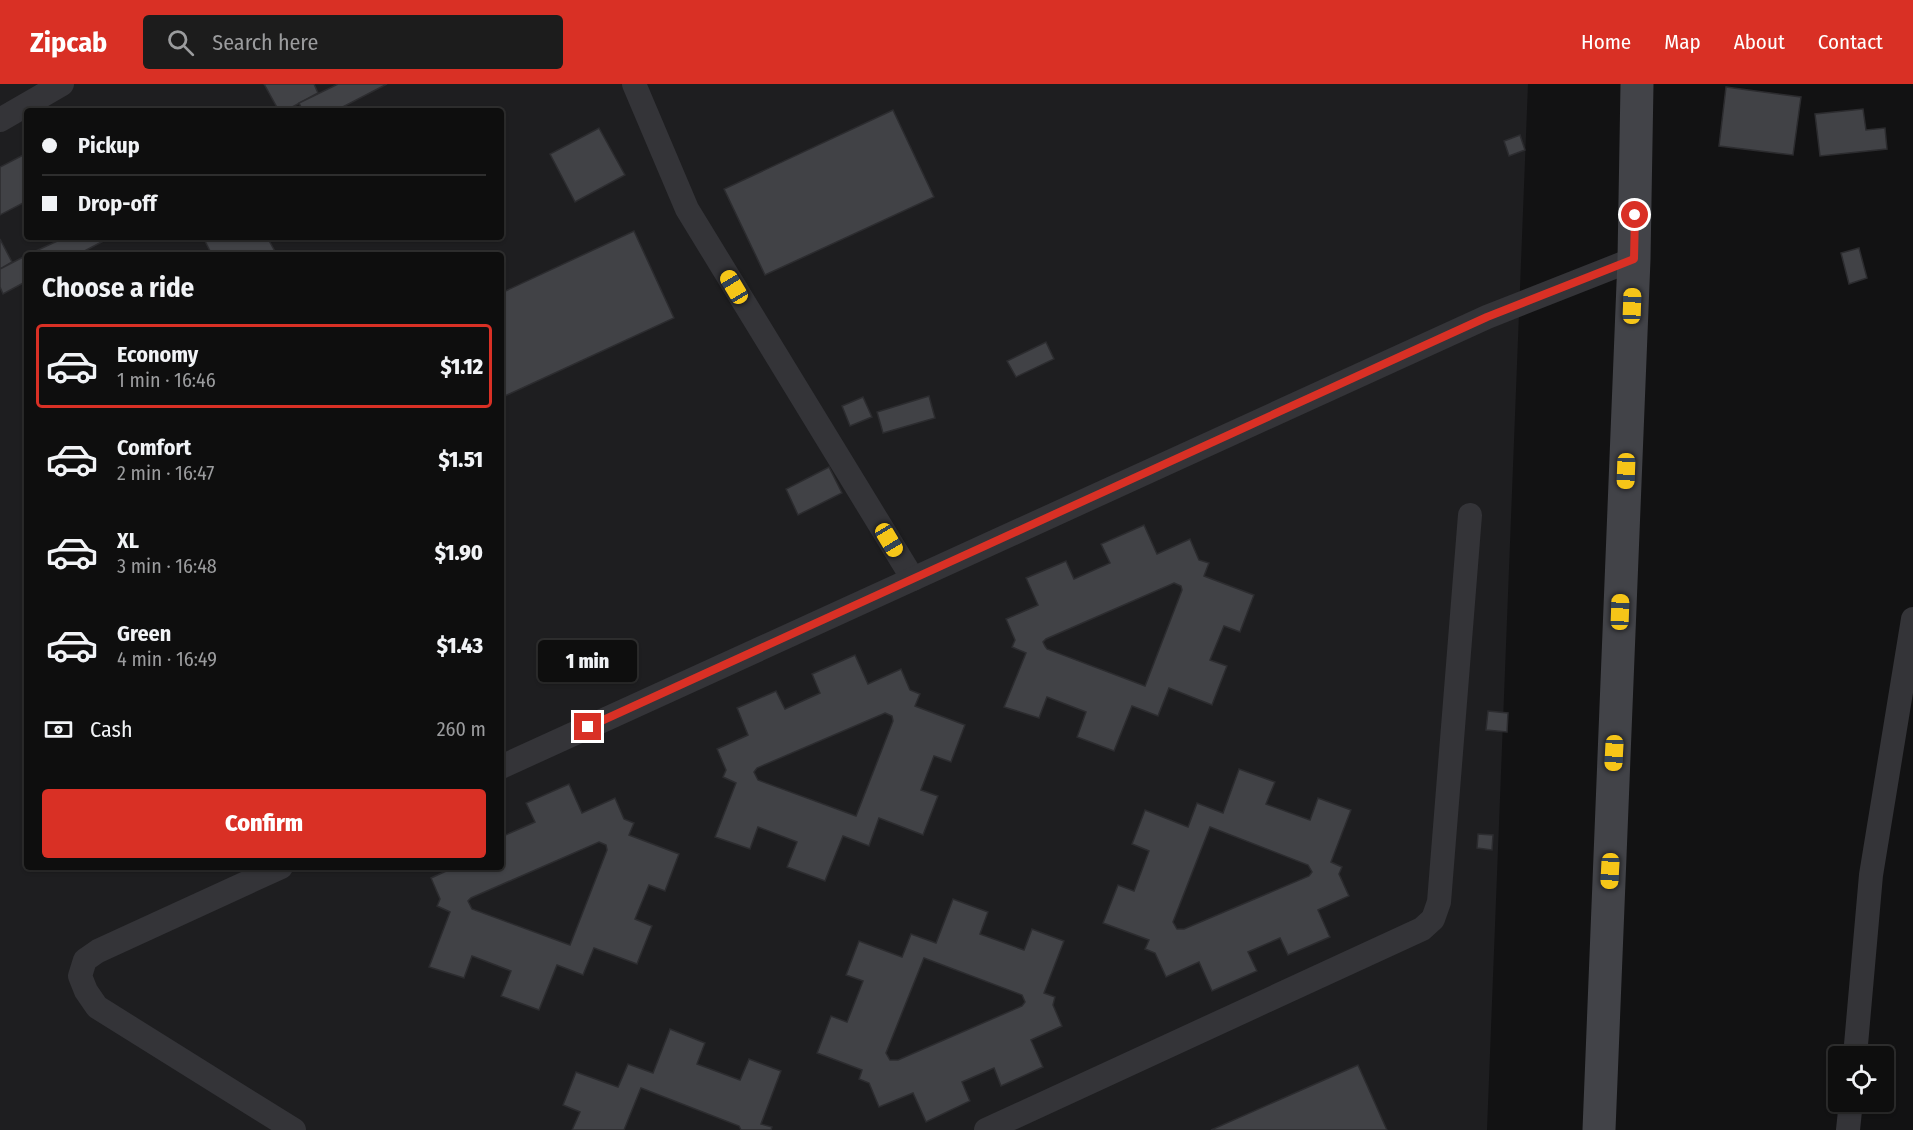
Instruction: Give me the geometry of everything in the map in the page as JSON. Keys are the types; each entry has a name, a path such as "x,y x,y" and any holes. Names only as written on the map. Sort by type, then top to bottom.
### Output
{"street":[{"path":"0,120 62,84"},
{"path":"634,84 687,209 912,579"},
{"path":"1599,1130 1634,259 1637,84"},
{"path":"504,765 1487,317 1634,259"},
{"path":"986,1130 1422,929 1433,919 1439,902 1470,514"},
{"path":"1856,1046 1871,876 1913,619"},
{"path":"274,870 98,951 85,960 80,976 86,991 97,1007 294,1130"},
{"path":"1848,1130 1850,1112"}],"shaded area":[{"path":"0,84 1528,84 1487,1130 0,1130"}],"building":[{"path":"264,84 314,84 318,93 290,108 277,108"},
{"path":"338,84 387,84 341,108 302,108 299,103"},
{"path":"1726,87 1801,97 1793,155 1719,146"},
{"path":"1863,109 1866,130 1885,128 1887,149 1820,156 1815,114"},
{"path":"893,110 934,197 765,275 724,189"},
{"path":"599,128 625,175 575,202 550,154"},
{"path":"1520,135 1525,150 1509,156 1504,141"},
{"path":"24,155 24,203 0,215 0,167"},
{"path":"634,231 674,318 505,396 504,292"},
{"path":"0,239 12,262 0,269"},
{"path":"60,240 105,240 83,252 34,252"},
{"path":"204,240 269,240 275,252 210,252"},
{"path":"1859,248 1867,278 1849,284 1841,253"},
{"path":"24,257 24,283 3,294 0,287 0,269"},
{"path":"1046,342 1054,359 1016,377 1007,361"},
{"path":"929,396 935,418 883,433 877,412"},
{"path":"863,397 872,417 850,426 842,406"},
{"path":"829,467 842,493 798,515 786,489"},
{"path":"1144,525 1157,554 1190,539 1199,560 1209,563 1204,576 1254,595 1240,632 1224,626 1210,660 1227,666 1212,705 1169,688 1158,716 1132,706 1114,751 1077,737 1086,712 1047,697 1039,718 1004,707 1026,653 1012,647 1015,640 1006,619 1038,605 1026,578 1066,561 1074,579 1110,563 1101,544","holes":["1174,583 1181,586 1182,590 1145,686 1047,649 1043,642"]},
{"path":"855,655 868,684 901,669 910,690 920,694 915,706 965,725 951,762 934,756 921,790 938,796 923,835 879,818 869,846 843,836 825,881 787,867 797,842 758,827 750,849 715,837 736,783 723,777 726,770 717,749 748,735 737,708 776,691 785,709 820,693 812,674","holes":["885,713 892,716 893,721 856,816 758,780 754,772 757,768"]},
{"path":"1488,711 1508,713 1507,732 1486,730"},
{"path":"1239,769 1275,782 1266,804 1310,820 1318,798 1351,810 1331,862 1342,867 1339,874 1349,896 1318,910 1330,937 1288,955 1280,938 1248,952 1257,971 1212,991 1199,962 1166,977 1155,953 1145,949 1149,940 1103,923 1118,885 1134,891 1149,851 1132,844 1145,810 1188,827 1197,803 1223,813","holes":["1210,827 1308,865 1312,872 1309,876 1184,929 1177,929 1173,922"]},
{"path":"569,784 582,813 615,798 624,819 634,823 629,835 679,854 665,891 649,885 635,919 652,926 637,964 594,948 583,975 557,965 539,1010 501,996 511,971 472,956 464,978 429,967 450,912 437,906 440,899 431,878 448,870 504,870 504,836 535,822 526,803","holes":["599,842 606,845 607,850 570,945 472,909 468,901"]},
{"path":"1478,834 1493,835 1492,850 1477,848"},
{"path":"953,899 988,912 980,934 1024,950 1032,929 1064,941 1044,993 1055,997 1053,1005 1062,1026 1031,1040 1043,1067 1001,1086 994,1068 962,1082 970,1101 926,1122 913,1093 879,1107 869,1083 859,1079 862,1070 817,1053 831,1016 847,1022 863,981 846,975 859,941 902,957 911,934 936,943","holes":["924,958 1022,995 1025,1002 1022,1006 898,1060 890,1060 886,1053"]},
{"path":"670,1029 705,1043 697,1064 740,1080 749,1059 781,1071 761,1124 772,1127 771,1130 741,1130 739,1126 641,1088 624,1130 572,1130 580,1112 563,1105 576,1072 618,1087 628,1064 653,1073"},
{"path":"1358,1065 1387,1130 1211,1130"}],"route":[{"path":"588,727 1487,317 1634,259 1635,215"}]}
